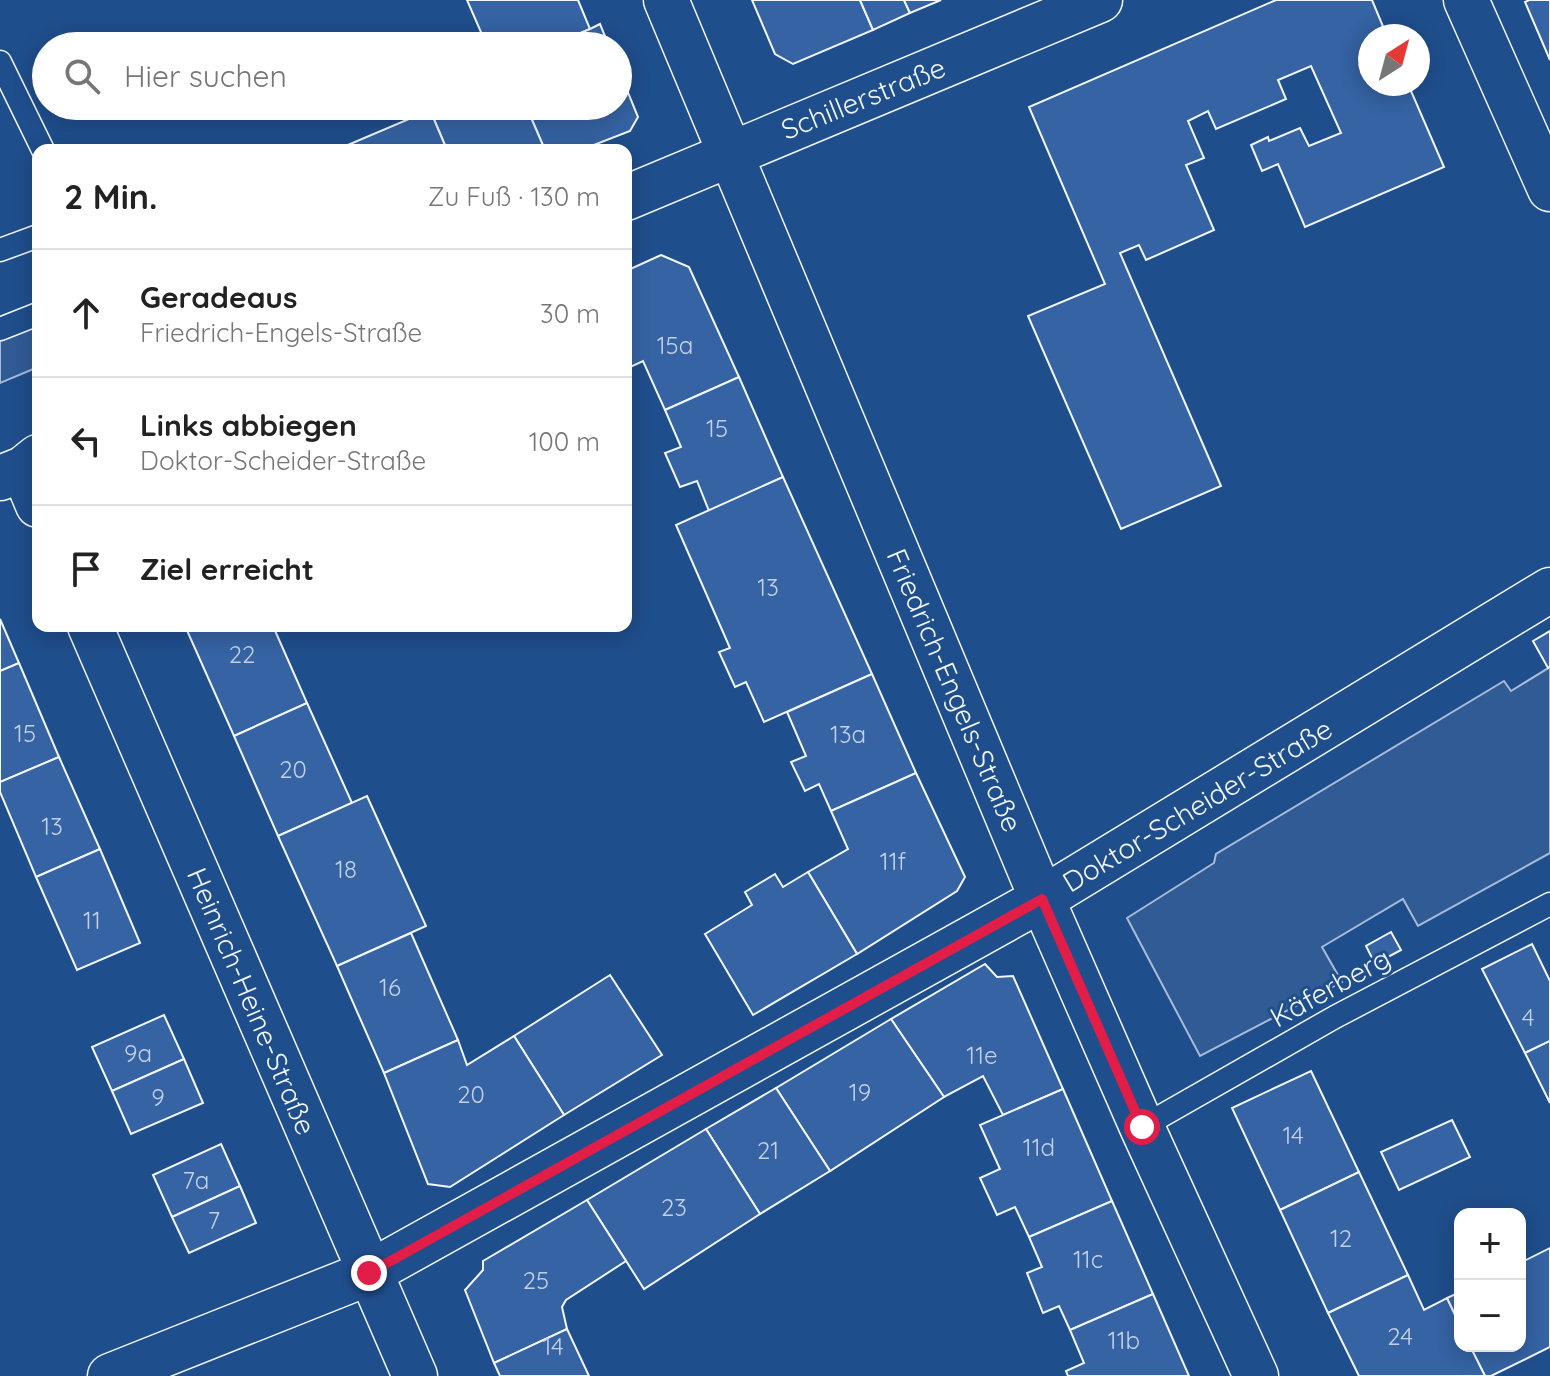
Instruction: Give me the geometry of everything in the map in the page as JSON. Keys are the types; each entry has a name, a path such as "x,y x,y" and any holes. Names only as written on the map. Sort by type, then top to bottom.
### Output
{"street":[{"name":"Friedrich-Engels-Straße","path":"666,0 1042,899 1256,1376"},
{"name":"Schillerstraße","path":"632,195 1100,0"},
{"path":"1466,0 1550,189"},
{"name":"Doktor-Scheider-Straße","path":"110,1376 369,1273 1042,899 1550,590"},
{"name":"Heinrich-Heine-Straße","path":"93,632 415,1376"}],"lane":[{"path":"0,62 40,144"},
{"path":"0,250 32,238"},
{"path":"0,329 32,316"},
{"name":"Käferberg","path":"1142,1127 1335,1017 1550,904"}],"shaded area":[{"path":"32,326 32,370 0,383 0,339"},
{"path":"1550,667 1550,853 1418,926 1403,899 1322,947 1342,982 1200,1056 1127,918 1214,863 1216,854 1504,681 1511,691"}],"building":[{"path":"467,0 578,0 590,29 583,32 481,32"},
{"path":"752,0 860,0 873,30 793,64 775,54"},
{"path":"860,0 904,0 910,13 873,30"},
{"path":"904,0 941,0 910,13"},
{"path":"1276,0 1372,0 1382,24 1358,24 1358,96 1413,96 1444,167 1305,227 1278,164 1262,171 1251,145 1300,128 1309,146 1341,133 1311,66 1278,80 1286,99 1216,129 1208,111 1188,121 1204,158 1186,165 1214,230 1146,260 1139,245 1120,253 1221,486 1121,529 1028,316 1105,284 1029,107"},
{"path":"1550,0 1550,60 1525,2"},
{"path":"600,24 603,32 583,32"},
{"path":"632,102 638,117 630,131 596,144 542,144 532,120 632,120"},
{"path":"406,120 434,120 444,144 350,144"},
{"path":"434,120 532,120 542,144 444,144"},
{"path":"661,255 689,267 739,377 665,410 643,361 632,366 632,268"},
{"path":"739,377 783,477 709,511 697,481 680,487 665,453 681,447 665,410"},
{"path":"783,477 872,674 764,722 746,682 735,687 719,652 730,648 676,525"},
{"path":"0,619 19,663 0,671"},
{"path":"1550,631 1550,667 1548,668 1533,641"},
{"path":"188,632 276,632 307,703 234,736"},
{"path":"19,663 59,757 0,782 0,671"},
{"path":"872,674 916,773 831,811 819,784 805,791 791,762 806,756 787,712"},
{"path":"307,703 352,803 278,836 234,736"},
{"path":"59,757 100,849 36,877 0,792 0,782"},
{"path":"916,773 965,877 957,891 857,954 808,872 848,849 831,811"},
{"path":"367,796 426,926 337,966 278,836"},
{"path":"100,849 140,943 77,970 36,877"},
{"path":"808,872 857,954 753,1015 705,934 752,905 745,892 775,874 783,887"},
{"path":"1391,932 1401,950 1375,964 1366,946"},
{"path":"411,933 458,1040 384,1073 337,966"},
{"path":"1532,944 1550,981 1550,1041 1525,1053 1482,969"},
{"path":"985,964 997,977 1013,976 1063,1089 1003,1115 983,1076 944,1097 891,1019"},
{"path":"610,975 662,1055 564,1115 514,1036"},
{"path":"164,1015 184,1059 112,1091 92,1047"},
{"path":"891,1019 944,1097 830,1171 776,1088"},
{"path":"514,1036 564,1115 450,1187 428,1184 384,1073 458,1040 467,1065"},
{"path":"1550,1041 1550,1103 1525,1053"},
{"path":"184,1059 203,1103 131,1134 112,1091"},
{"path":"1311,1071 1359,1172 1280,1210 1232,1108"},
{"path":"776,1088 830,1171 760,1214 706,1129"},
{"path":"1063,1089 1112,1201 1029,1237 1015,1207 997,1215 980,1178 1000,1169 980,1125"},
{"path":"1452,1120 1470,1157 1399,1190 1381,1152"},
{"path":"706,1129 760,1214 644,1289 587,1200"},
{"path":"221,1144 240,1186 172,1217 153,1175"},
{"path":"1359,1172 1408,1275 1328,1313 1280,1210"},
{"path":"240,1186 256,1223 189,1253 172,1217"},
{"path":"587,1200 626,1261 566,1300 562,1307 567,1329 494,1363 465,1290 483,1270 483,1261"},
{"path":"1112,1201 1153,1294 1070,1330 1059,1306 1043,1313 1027,1273 1042,1267 1029,1237"},
{"path":"1550,1248 1550,1347 1491,1376 1485,1376 1473,1352 1526,1352 1526,1260"},
{"path":"1408,1275 1424,1310 1447,1298 1454,1313 1454,1352 1473,1352 1485,1376 1359,1376 1328,1313"},
{"path":"1153,1294 1189,1376 1068,1376 1066,1371 1084,1363 1070,1330"},
{"path":"1454,1295 1454,1313 1447,1298"},
{"path":"567,1329 589,1376 500,1376 494,1363"}],"route":[{"path":"369,1273 1042,899 1142,1127"}]}
